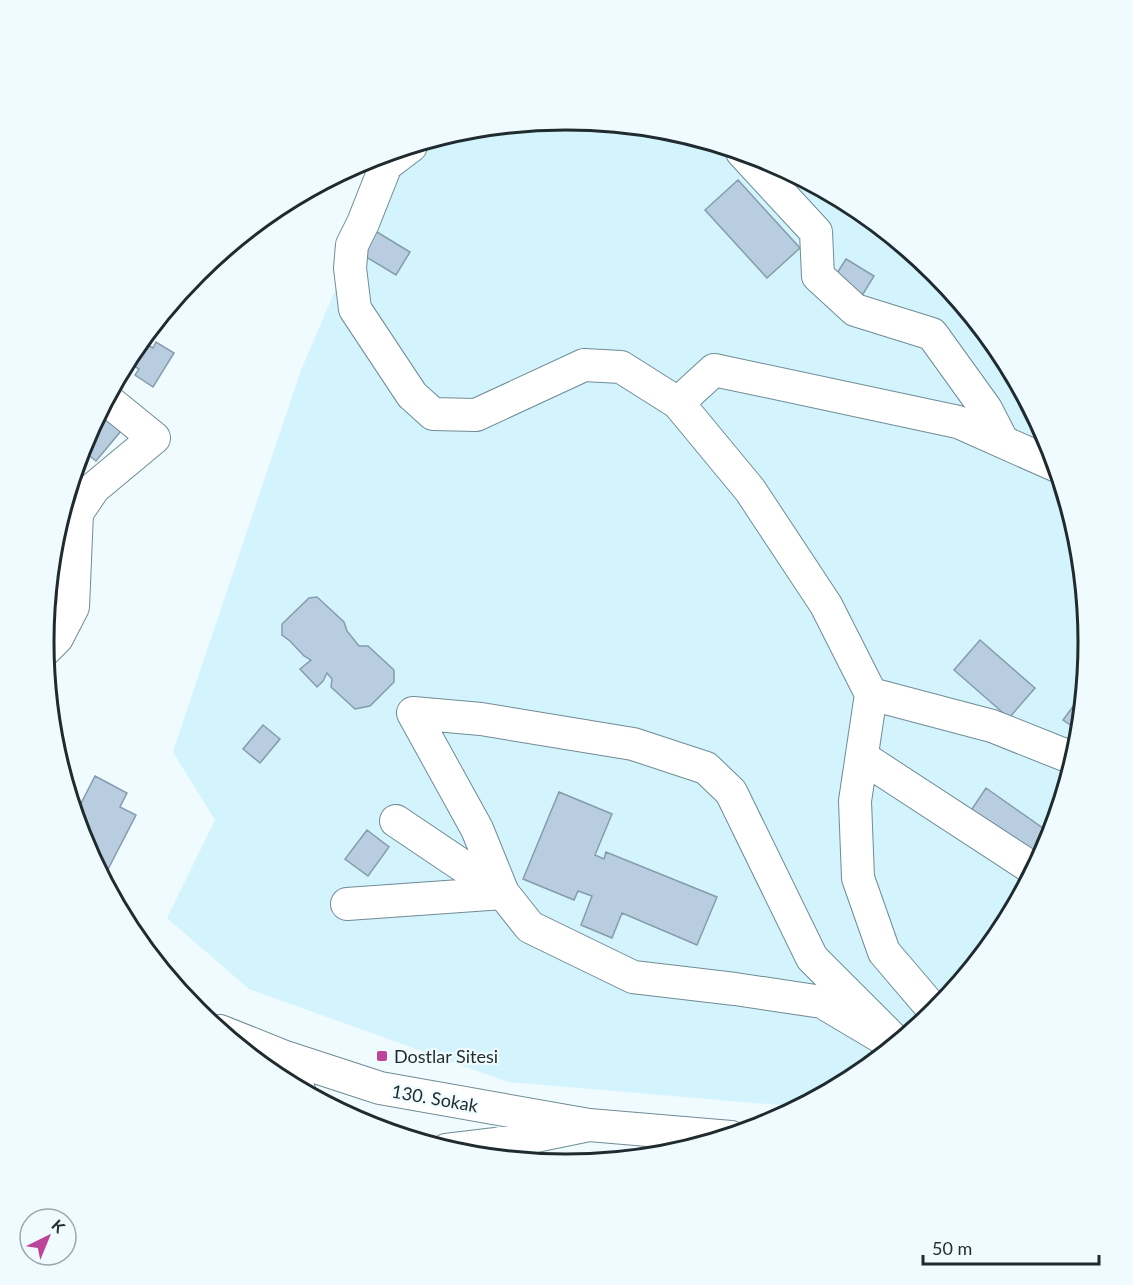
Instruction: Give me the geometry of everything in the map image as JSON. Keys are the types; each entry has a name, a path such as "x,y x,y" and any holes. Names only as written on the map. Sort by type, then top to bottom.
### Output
{"street":[{"path":"391,161 386,165 352,245 350,268 355,309 412,395 433,414 476,415 584,364 621,367 678,403 756,500 825,605 871,694 855,801 858,878 884,952 929,1005"},
{"path":"755,166 816,232 818,276 855,310 932,334 986,409 1003,442"},
{"path":"678,403 714,370 958,422 1046,461"},
{"path":"54,641 73,607 77,513 94,488 154,438 113,405"},
{"path":"871,694 992,726 1066,755"},
{"path":"889,1040 822,1002 633,977 530,927 503,893 477,829 413,713 481,719 633,744 706,768 731,792 812,958 891,1039"},
{"path":"862,757 1028,865"},
{"path":"396,821 503,893"},
{"path":"347,904 503,893"},
{"name":"130. Sokak","path":"245,1041 285,1057 380,1088 589,1125"},
{"path":"285,1057 293,1076"},
{"path":"473,1146 589,1125 708,1135"}],"shaded area":[{"path":"566,130 633,134 699,147 731,157 793,183 851,216 904,257 929,280 952,305 993,358 1010,386 1040,446 1062,510 1069,543 1075,576 1079,642 1075,709 1069,742 1062,775 1040,839 1010,899 993,927 952,980 929,1005 904,1028 851,1069 785,1106 508,1082 249,989 167,918 215,820 173,752 301,370 391,161 434,147 500,134"}],"building":[{"path":"738,180 800,248 767,278 705,210"},
{"path":"372,229 410,252 396,275 358,252"},
{"path":"846,259 874,276 860,299 832,281"},
{"path":"156,342 174,353 153,387 135,375 139,369 135,366 140,358 149,346 153,348"},
{"path":"106,419 121,431 96,461 89,456"},
{"path":"317,597 344,622 347,631 359,646 368,646 394,670 394,682 370,706 355,709 331,687 332,679 327,673 317,687 300,669 311,660 282,635 282,624 309,598"},
{"path":"980,640 1035,688 1009,718 954,670"},
{"path":"1076,703 1072,726 1063,720"},
{"path":"263,725 280,739 260,763 243,749"},
{"path":"95,776 127,793 120,807 136,815 108,870 93,839 80,805"},
{"path":"986,788 1044,829 1037,846 1027,860 966,818"},
{"path":"559,792 612,814 595,855 604,859 606,852 717,897 697,945 622,913 612,938 581,925 592,896 578,891 574,900 523,879"},
{"path":"367,830 389,847 368,876 345,859"}],"place":[{"name":"Dostlar Sitesi","path":"382,1056"}]}
